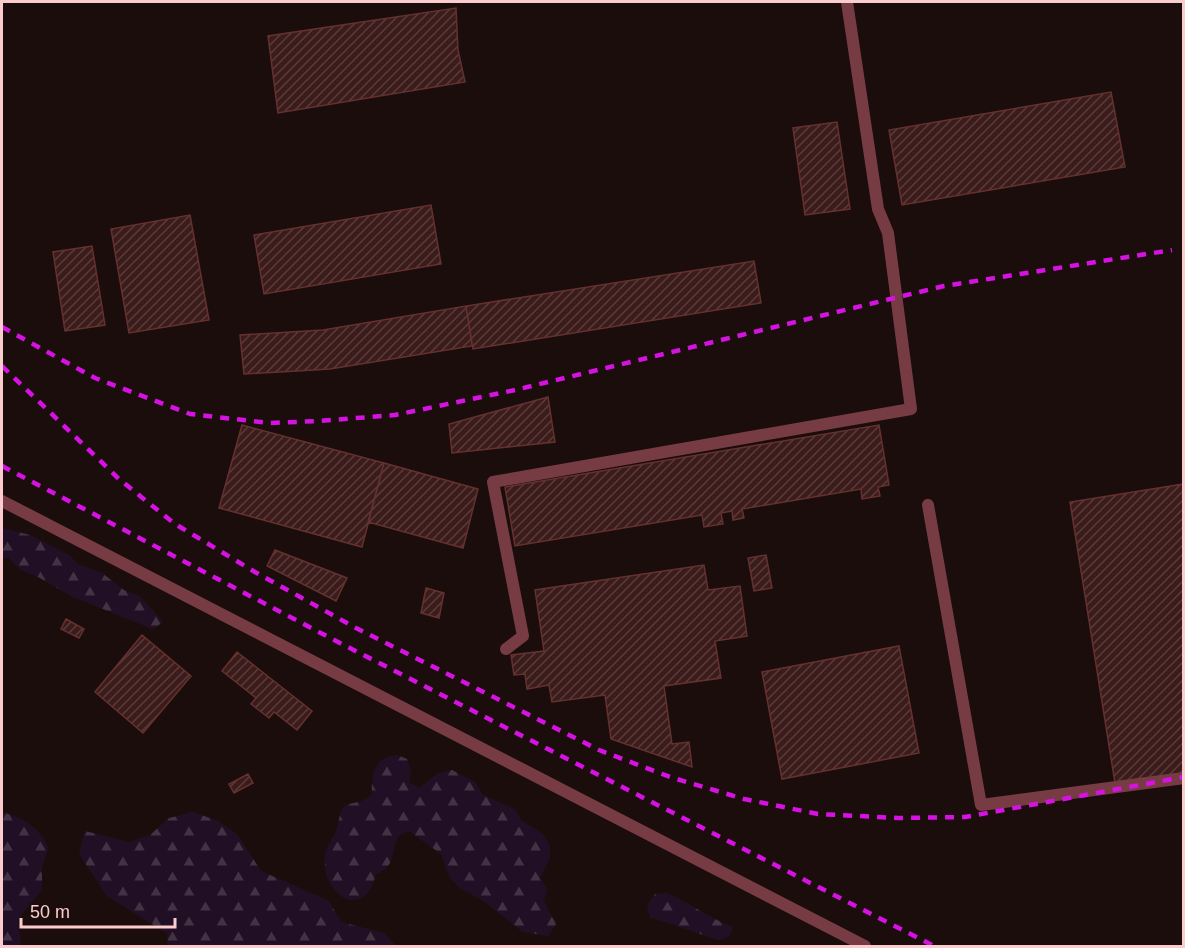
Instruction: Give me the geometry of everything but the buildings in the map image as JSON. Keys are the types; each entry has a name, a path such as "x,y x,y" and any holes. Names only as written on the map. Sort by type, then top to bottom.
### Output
{"lane":[{"path":"506,649 523,636 493,482 911,409 888,233 878,210 847,2"},
{"path":"2,501 865,946"},
{"path":"928,505 981,805 1184,778"}],"green space":[{"path":"2,528 30,535 69,555 78,564 102,573 124,590 141,597 163,622 153,629 73,597 21,570 9,558 2,558"},
{"path":"397,755 407,759 411,772 409,783 420,788 438,773 452,770 475,782 483,795 516,810 521,820 544,835 550,846 550,858 540,878 547,889 544,902 556,924 548,936 523,932 482,900 460,888 450,878 441,854 409,831 398,836 390,863 383,871 376,874 369,890 361,898 351,900 341,896 333,888 327,876 325,863 327,848 336,831 341,811 345,805 362,801 372,795 373,774 379,763 389,756"},
{"path":"2,812 17,817 35,828 48,847 42,868 42,890 18,919 21,946 2,946"},
{"path":"193,812 218,821 237,834 261,871 329,901 341,922 384,933 396,946 167,946 168,934 107,896 79,854 85,831 129,842 150,835 169,818"},
{"path":"666,893 733,927 729,937 718,940 650,917 647,906 655,894"}],"railway":[{"path":"2,327 95,378 190,414 270,423 319,421 395,415 515,390 944,286 1172,250"},
{"path":"2,366 119,479 175,524 356,628 599,750 670,777 744,799 818,814 898,818 965,817 1184,777"},
{"path":"2,466 338,642 934,946"}]}
